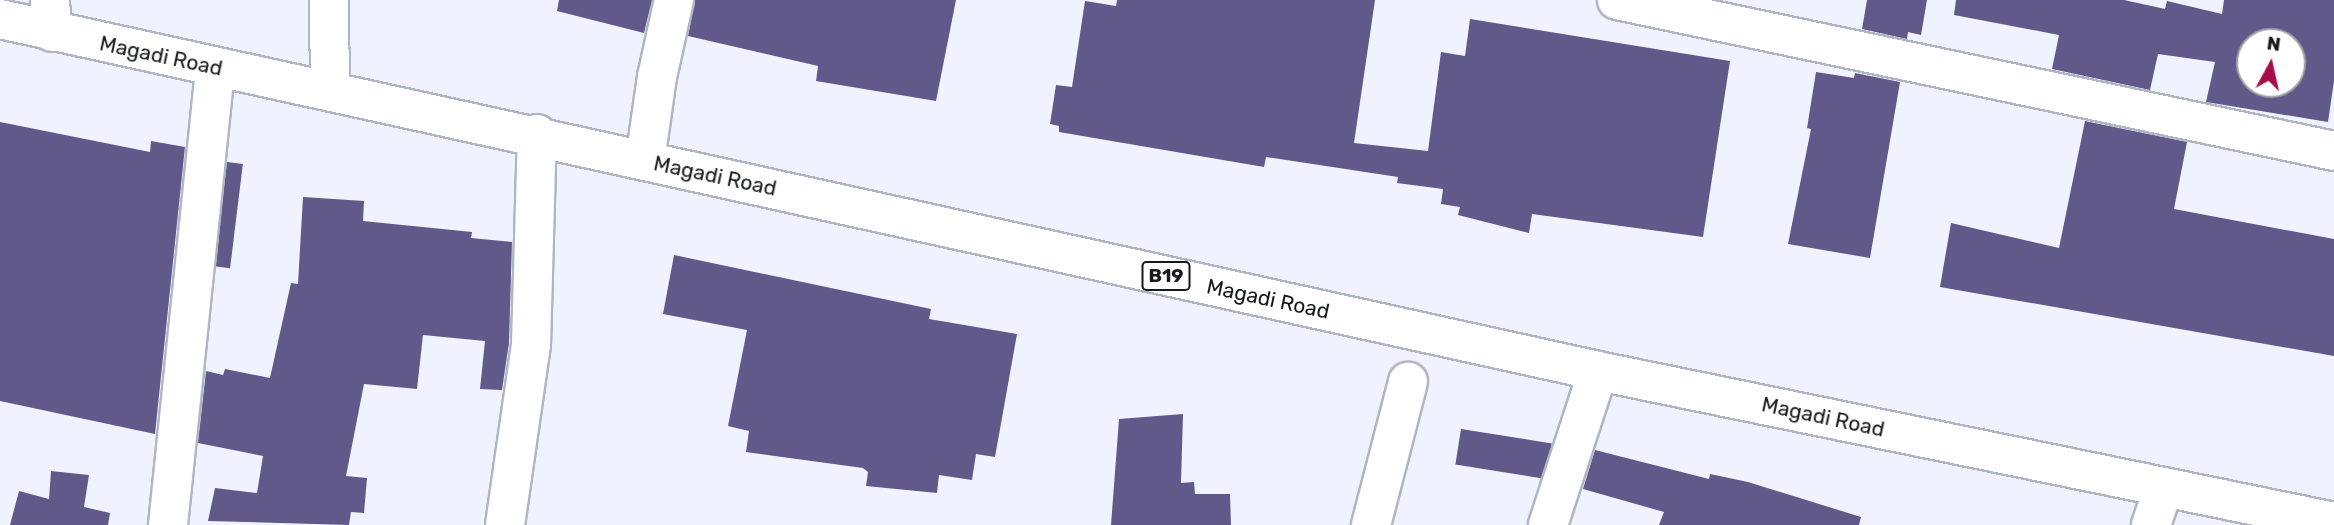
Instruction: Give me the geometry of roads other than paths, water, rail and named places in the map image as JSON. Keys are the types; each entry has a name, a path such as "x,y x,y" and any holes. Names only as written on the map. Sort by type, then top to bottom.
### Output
{"main road":[{"path":"329,0 330,91"},
{"path":"645,161 674,0"},
{"path":"1617,0 2334,151"},
{"name":"Magadi Road","path":"0,19 51,16 215,68 537,134 645,161 1598,371 2334,522"},
{"path":"167,525 215,68"},
{"path":"505,525 531,345 537,134"},
{"path":"1548,525 1598,371"},
{"path":"1371,525 1408,382"},
{"path":"2151,525 2164,487"}]}
